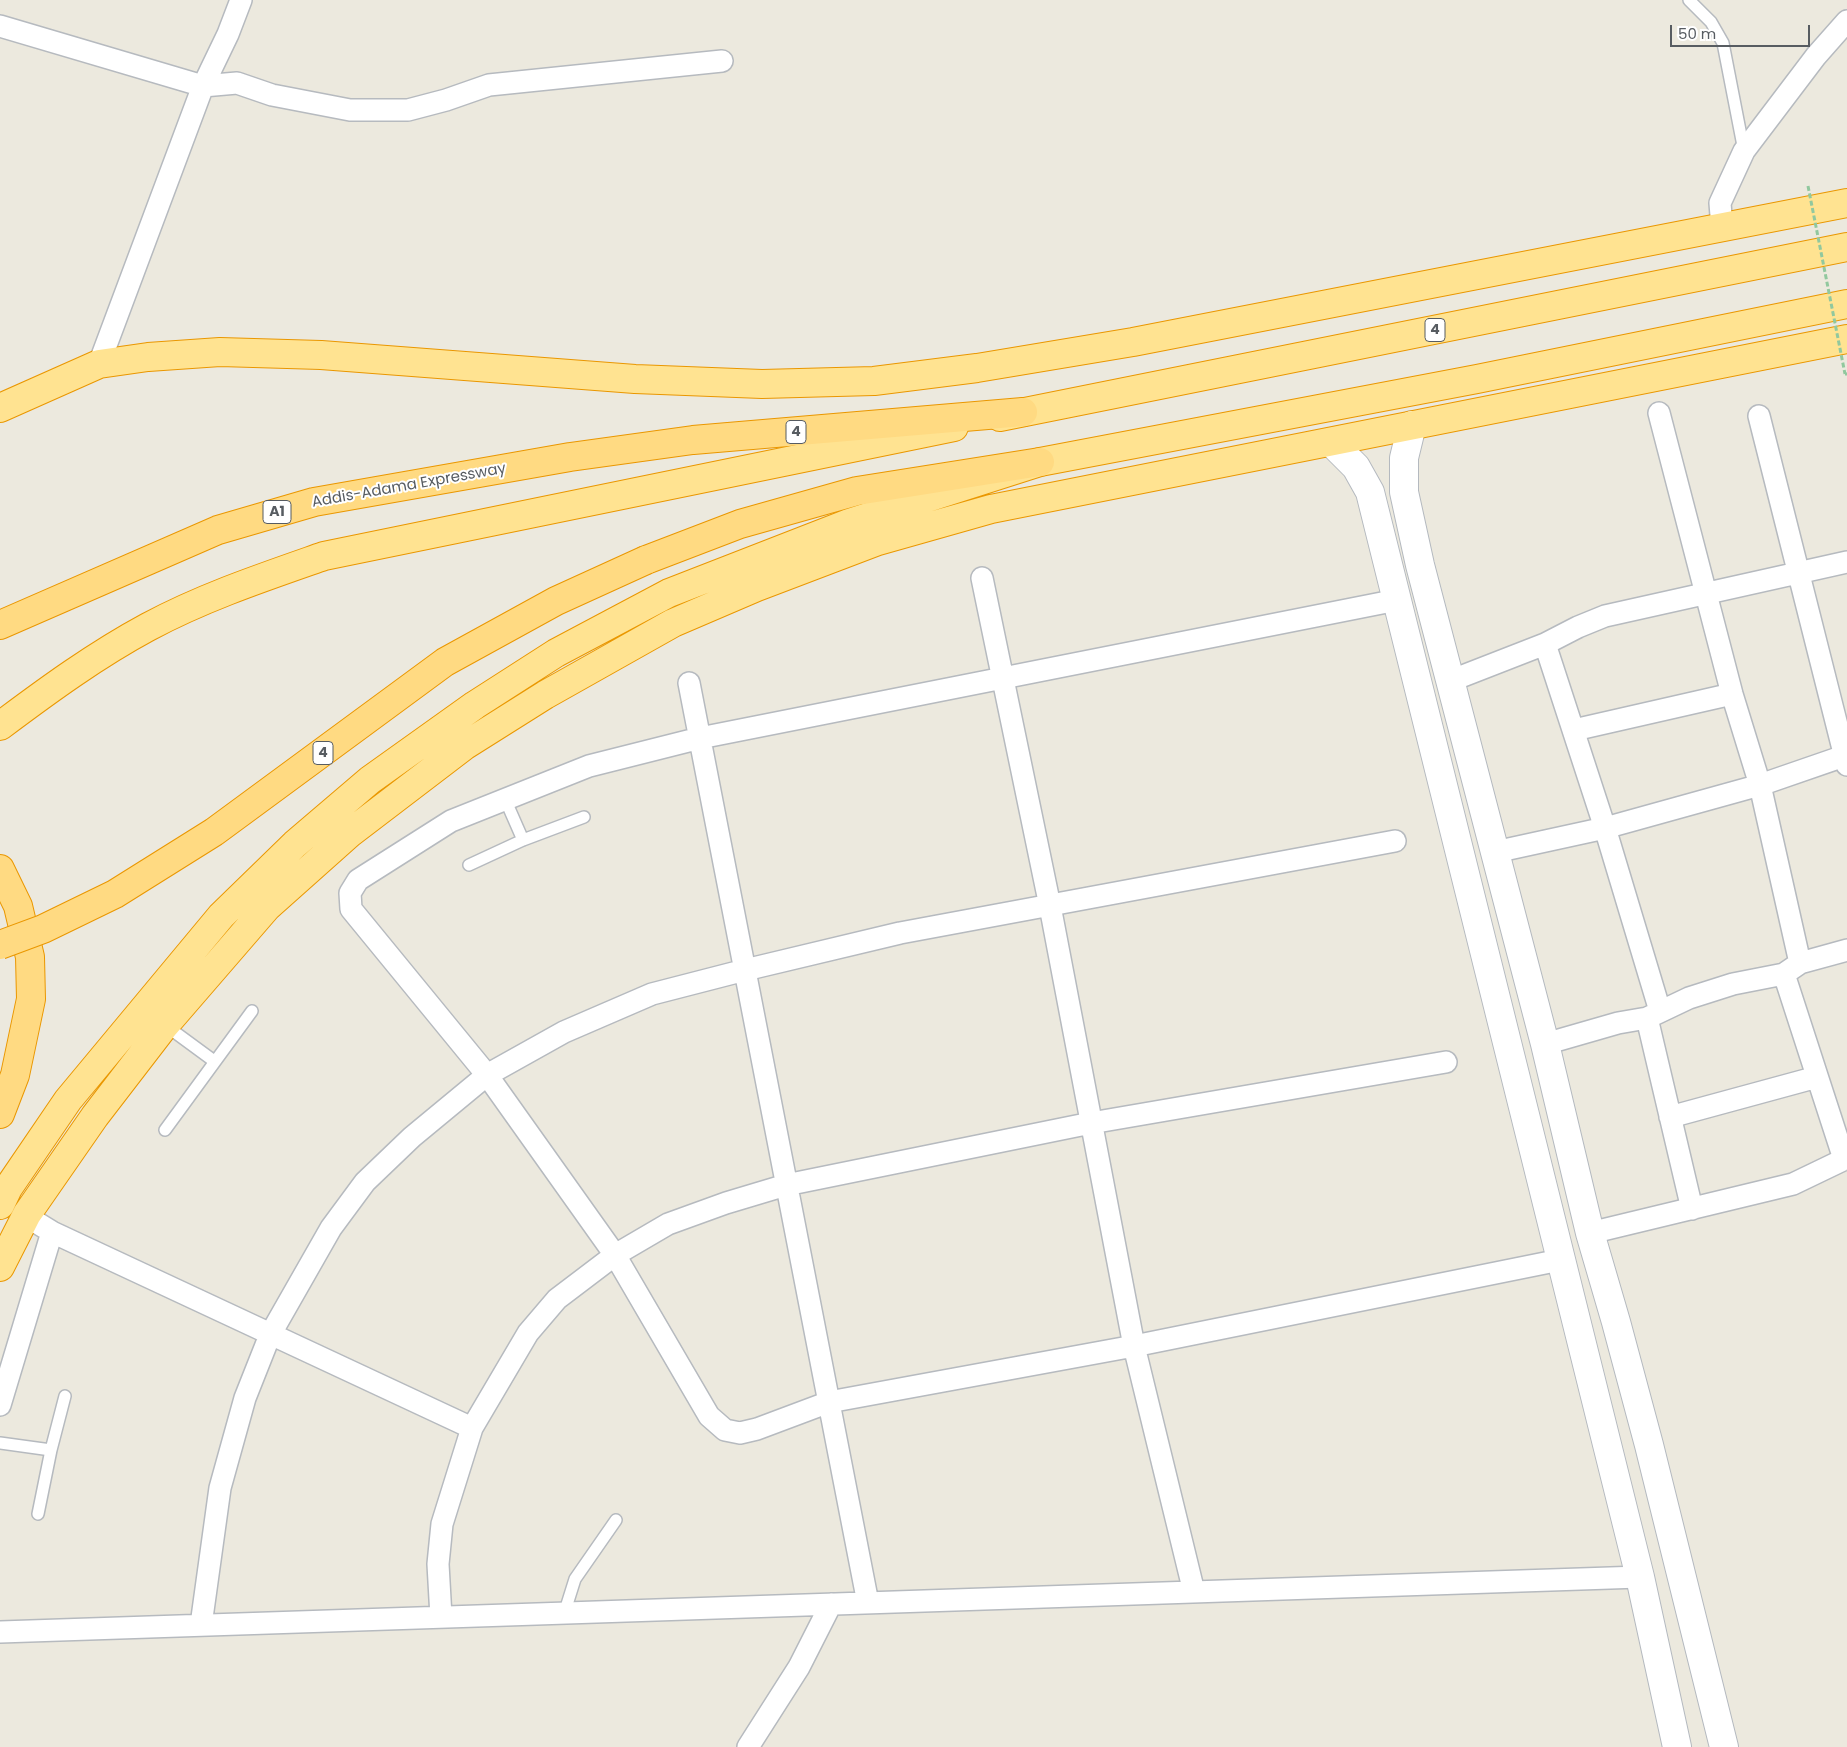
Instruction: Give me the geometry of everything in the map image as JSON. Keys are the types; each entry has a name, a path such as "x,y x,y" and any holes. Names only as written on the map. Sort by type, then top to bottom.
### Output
{"highway":[{"path":"0,408 99,364 148,356 220,352 321,355 654,379 762,384 874,380 976,368 1133,342 1847,203"},
{"name":"4","path":"570,457 693,440 1023,412 1847,247"},
{"name":"4","path":"0,945 43,929 115,894 206,837 445,662 556,601 646,560 740,524 857,491 1040,462 1478,380 1847,304"},
{"path":"0,1267 26,1216 95,1116 165,1025 268,907 350,833 464,746 545,695 673,623 757,587 878,541 992,509 1847,339"},
{"path":"0,726 81,666 149,627 229,589 324,556 1023,412"},
{"name":"Addis-Adama Expressway","path":"0,625 128,568 227,527 314,502 570,457"},
{"path":"0,1205 8,1188 68,1100 221,916 295,844 370,780 475,705 556,653 669,593 849,523 1040,462"},
{"path":"0,869 18,906 30,957 31,998 15,1075 0,1114"}],"main road":[{"path":"1412,425 1404,458 1404,492 1420,564 1545,1044 1590,1233 1649,1445 1724,1747"},
{"path":"1331,442 1356,467 1370,492 1640,1577 1676,1747"}],"street":[{"path":"99,364 203,86 228,34 241,0"},
{"path":"1722,228 1720,203 1744,151 1816,56 1847,21"},
{"path":"0,26 203,86 237,83 272,95 350,110 408,110 446,100 489,85 722,61"},
{"path":"1590,1233 1793,1184 1846,1159 1817,1077 1792,969 1760,785 1732,694 1659,413"},
{"path":"1495,852 1605,828 1760,785 1846,758 1759,416"},
{"path":"1450,681 1544,644 1605,616 1798,571 1847,562"},
{"path":"982,578 1050,906 1134,1346 1194,1592"},
{"path":"1397,600 700,738 589,766 451,821 358,880 350,893 352,908 487,1075 615,1256 709,1416 725,1430 740,1433 757,1429 829,1402 1134,1346 1560,1260"},
{"path":"1544,644 1605,828 1653,1015 1670,1117 1692,1209"},
{"path":"689,684 868,1603"},
{"path":"1574,730 1732,694"},
{"path":"201,1625 220,1488 245,1398 270,1335 330,1228 365,1182 412,1137 487,1075 564,1032 652,994 745,970 900,933 1395,841"},
{"path":"1545,1044 1653,1015 1688,998 1792,969 1847,950"},
{"path":"441,1617 438,1564 442,1524 472,1428 528,1333 557,1299 615,1256 668,1224 726,1203 786,1185 1091,1123 1446,1062"},
{"path":"1670,1117 1817,1077"},
{"path":"26,1216 52,1232 472,1428"},
{"path":"0,1405 52,1232"},
{"path":"0,1632 1640,1577"},
{"path":"748,1747 800,1667 831,1604"}],"lane":[{"path":"1689,0 1711,22 1723,43 1744,151"},
{"path":"505,799 523,840"},
{"path":"469,865 523,840 584,817"},
{"path":"165,1130 252,1011"},
{"path":"165,1025 214,1061"},
{"path":"38,1514 51,1450 65,1396"},
{"path":"0,1443 51,1450"},
{"path":"564,1614 575,1579 616,1520"}],"path":[{"path":"1808,186 1846,374"}]}
